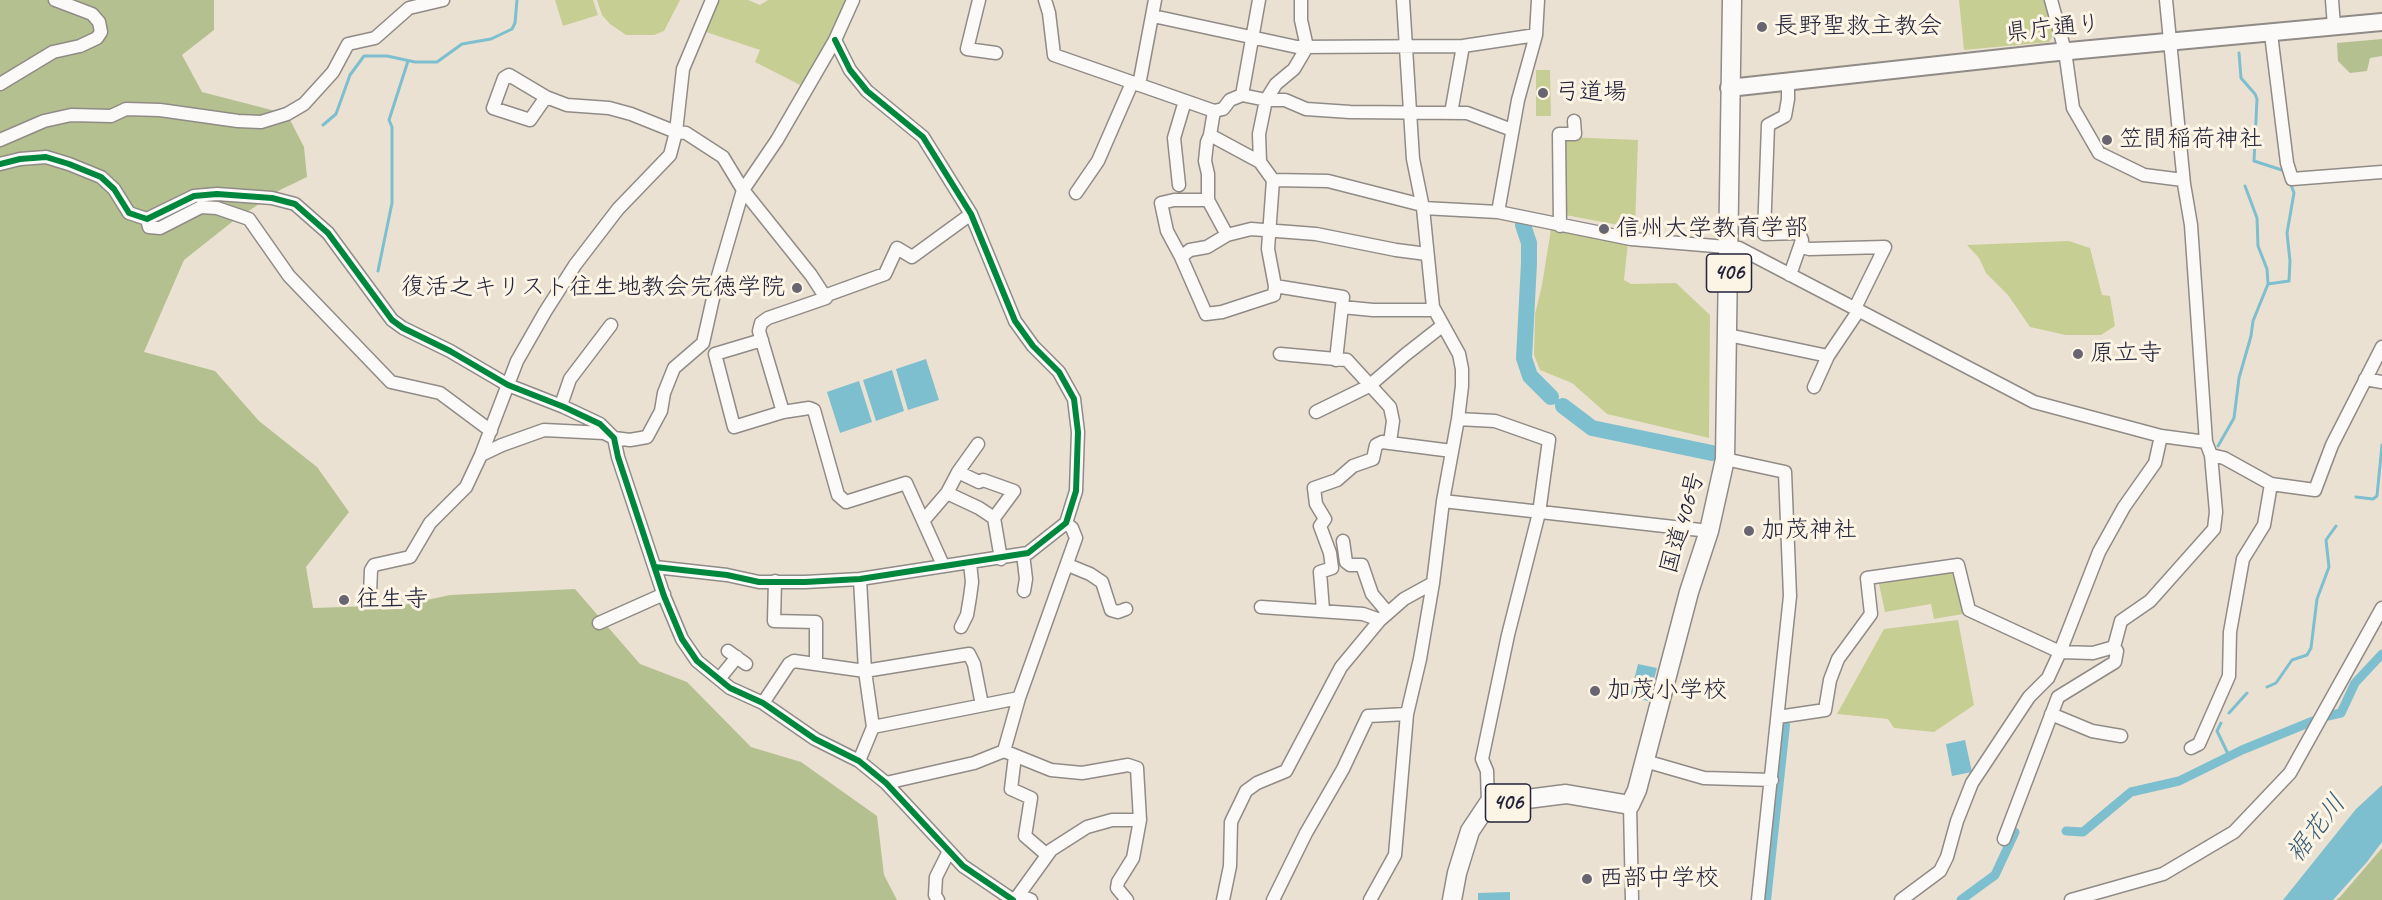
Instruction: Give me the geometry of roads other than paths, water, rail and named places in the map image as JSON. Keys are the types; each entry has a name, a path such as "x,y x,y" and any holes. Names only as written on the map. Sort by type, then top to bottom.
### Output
{"highway":[{"name":"国道406号","path":"1630,805 1645,761 1689,592 1709,531 1725,459 1732,0"},
{"name":"406","path":"1452,900 1457,873 1470,831 1488,804 1566,794 1630,805"}],"main road":[{"name":"県庁通り","path":"1729,88 2066,51 2271,34 2382,22"}],"street":[{"path":"0,84 53,52 80,46 97,38 101,32 99,22 92,14 55,0"},
{"path":"0,140 44,121 71,115 111,116 126,109 160,110 238,122 261,122 288,114 304,104 333,72 348,44 375,38 409,8 443,0"},
{"path":"370,594 371,570 374,566 410,558 430,523 466,488 517,361 575,265 618,209 670,155 676,132 683,69 712,0"},
{"path":"481,455 502,444 544,430 604,433 614,438 630,440 647,437 661,411 669,376 674,368 703,343 718,276 743,190 777,140 835,40 854,0"},
{"path":"979,0 967,49 996,53"},
{"path":"1045,0 1049,13 1053,54 1214,111 1223,109 1230,100 1242,94 1266,100 1285,100 1306,109 1317,110 1467,113 1512,130"},
{"path":"1076,193 1098,161 1136,84 1155,0"},
{"path":"1242,94 1254,39 1259,0"},
{"path":"1260,162 1260,134 1266,100 1276,84 1294,69 1307,47 1301,20 1300,0"},
{"path":"1370,900 1395,855 1407,714 1420,658 1433,583 1443,501 1458,419 1462,369 1459,354 1434,310 1423,206 1413,159 1408,111 1403,0"},
{"path":"1498,212 1518,100 1536,35 1538,0"},
{"path":"2051,0 2066,51 2073,108 2099,153 2144,175 2183,180"},
{"path":"2004,839 2058,698 2115,662 2117,651 2114,647 2121,621 2150,601 2214,529 2216,512 2211,455 2206,442 2191,225 2183,180 2166,0"},
{"path":"2332,0 2334,26"},
{"path":"1153,16 1254,39 1307,47 1463,46 1536,35"},
{"path":"2271,34 2287,163 2292,178 2382,172"},
{"path":"655,567 727,575 759,582 860,579 1028,553 1066,523 1076,490 1078,432 1074,399 1059,372 1033,346 1016,321 971,214 923,137 867,91 849,70 835,40"},
{"path":"1451,112 1463,46"},
{"path":"1788,81 1785,116 1768,125 1764,234 1799,233 1802,240 1790,275"},
{"path":"546,97 567,105 595,105 621,111 676,132 686,133 723,157 743,190 811,275 826,298"},
{"path":"1179,185 1174,138 1185,101"},
{"path":"1214,111 1204,161 1208,174 1208,200 1227,235"},
{"path":"1560,226 1559,134 1575,134 1574,121"},
{"path":"1208,200 1174,200 1161,203 1167,231 1206,314 1222,312 1274,294 1275,286 1268,249 1273,180 1260,162 1210,135"},
{"path":"0,164 20,159 46,158 69,164 100,177 114,189 129,213 147,219 194,196 217,194 272,198 295,204 328,233 392,320 508,385 561,405 600,424 614,438 618,457 663,594 682,639 697,661 730,688 763,703 814,739 859,761 886,783 963,866 1016,898 1031,900"},
{"path":"1273,180 1328,181 1423,206 1498,212 1631,239 1729,249 1739,248 2034,402 2161,436 2206,442"},
{"path":"147,219 149,227 160,228 201,207 217,208 249,219 289,276 392,382 440,393 490,431"},
{"path":"783,412 759,331 761,323 768,318 885,274 897,248 912,257 971,214"},
{"path":"1181,257 1190,250 1207,247 1227,235 1251,228 1316,234 1427,254"},
{"path":"1800,246 1809,249 1885,247 1857,309 1828,356 1814,387"},
{"path":"1275,286 1343,297 1336,360"},
{"path":"1342,307 1373,310 1434,310"},
{"path":"561,405 570,379 611,325"},
{"path":"1316,412 1369,386 1442,326"},
{"path":"1728,335 1828,356"},
{"path":"762,340 715,354 734,426 783,412 809,408 814,410 838,495 846,502 906,483 943,565"},
{"path":"2211,455 2224,458 2271,484 2315,490 2332,445 2382,347"},
{"path":"1280,354 1347,360 1390,407 1393,420 1390,442"},
{"path":"2365,379 2382,382"},
{"path":"1458,419 1495,421 1549,441 1539,513 1517,594 1482,759 1487,771 1488,804"},
{"path":"1901,900 1940,871 1972,783 2029,697 2048,678 2099,552 2124,507 2155,463 2161,436"},
{"path":"1323,610 1320,572 1332,568 1330,553 1320,526 1325,519 1316,504 1314,488 1337,480 1353,466 1373,459 1376,445 1390,442 1452,452"},
{"path":"923,521 947,493 958,472 978,444"},
{"path":"1725,459 1785,472 1790,596 1758,900"},
{"path":"958,472 980,482 983,480 1014,491 994,518 1001,559"},
{"path":"2191,748 2199,744 2229,676 2230,632 2243,559 2264,525 2271,484"},
{"path":"947,493 994,518"},
{"path":"1443,501 1709,531"},
{"path":"1047,855 1026,836 1031,798 1011,789 1010,754 1019,698 1076,538 1072,528 1066,523"},
{"path":"1343,541 1346,562 1350,566 1362,565 1372,594 1384,617"},
{"path":"1023,554 1026,579 1024,591"},
{"path":"961,627 967,615 971,590 970,563"},
{"path":"1068,565 1102,582 1111,610 1118,612 1126,609"},
{"path":"1778,717 1825,710 1830,680 1838,659 1871,614 1867,578 1958,565 1969,610 2060,652 2093,653 2114,647"},
{"path":"859,761 873,727 865,671 860,579"},
{"path":"775,581 774,621 816,622 816,664"},
{"path":"1223,900 1230,866 1231,822 1246,791 1257,783 1286,771 1341,667 1384,617 1404,599 1433,583"},
{"path":"599,623 663,594"},
{"path":"1261,608 1323,610 1384,617"},
{"path":"2071,900 2163,874 2234,832 2290,773 2382,608"},
{"path":"763,703 789,664 794,661 865,671 969,654 974,664 982,705"},
{"path":"719,679 737,657"},
{"path":"873,727 1019,698"},
{"path":"1273,900 1368,716 1407,714"},
{"path":"2051,714 2092,730 2121,736"},
{"path":"886,783 1010,754 1051,770 1082,773 1128,765 1137,768 1140,820 1133,858 1118,882 1117,888 1127,900"},
{"path":"1645,761 1704,778 1772,780"},
{"path":"1630,805 1632,900"},
{"path":"1016,898 1051,850 1087,827 1112,820 1140,820"},
{"path":"938,900 935,895 936,877 949,851"}],"water":[{"path":"926,359 939,400 908,410 896,369"},
{"path":"892,370 904,411 876,421 863,380"},
{"path":"859,381 872,422 840,433 827,392"},
{"path":"1638,664 1657,668 1648,701 1630,696"},
{"path":"1965,740 1972,772 1952,776 1946,744"},
{"path":"2382,785 2382,842 2367,862 2333,900 2283,900 2356,809"},
{"path":"1510,892 1510,900 1478,900 1478,893"}],"waterway":[{"path":"323,125 336,114 350,75 364,56 387,56 415,62 437,62 462,44 491,39 512,29 515,23 517,0"},
{"path":"2239,53 2241,78 2257,99 2254,161 2285,171"},
{"path":"378,271 392,203 392,127 389,120 408,61"},
{"path":"2268,284 2289,281 2290,261 2287,233 2294,193 2290,182"},
{"path":"2218,446 2234,418 2239,378 2253,321 2268,284 2267,269 2258,246 2257,218 2245,186"},
{"path":"1523,225 1529,243 1524,358 1530,376 1551,397"},
{"path":"1563,406 1592,428 1712,453"},
{"path":"2356,497 2373,499 2377,496 2382,445"},
{"path":"2267,687 2276,683 2292,660 2307,655 2311,648 2317,599 2329,567 2326,540 2336,526"},
{"path":"2328,716 2341,713 2355,683 2382,654"},
{"path":"2229,713 2247,693"},
{"path":"2066,831 2083,832 2131,792 2179,781 2242,750 2313,721"},
{"path":"2221,723 2217,731 2229,756"},
{"path":"1763,900 1782,725"},
{"path":"1961,900 1995,875 2015,832"}],"place":[{"name":"長野聖救主教会","path":"1762,27"},
{"name":"弓道場","path":"1543,93"},
{"name":"笠間稲荷神社","path":"2107,140"},
{"name":"信州大学教育学部","path":"1604,229"},
{"name":"復活之キリスト往生地教会完徳学院","path":"797,288"},
{"name":"原立寺","path":"2078,354"},
{"name":"加茂神社","path":"1749,531"},
{"name":"往生寺","path":"344,600"},
{"name":"加茂小学校","path":"1595,691"},
{"name":"西部中学校","path":"1587,879"}],"water label":[{"name":"裾花川","path":"2317,829"}]}
